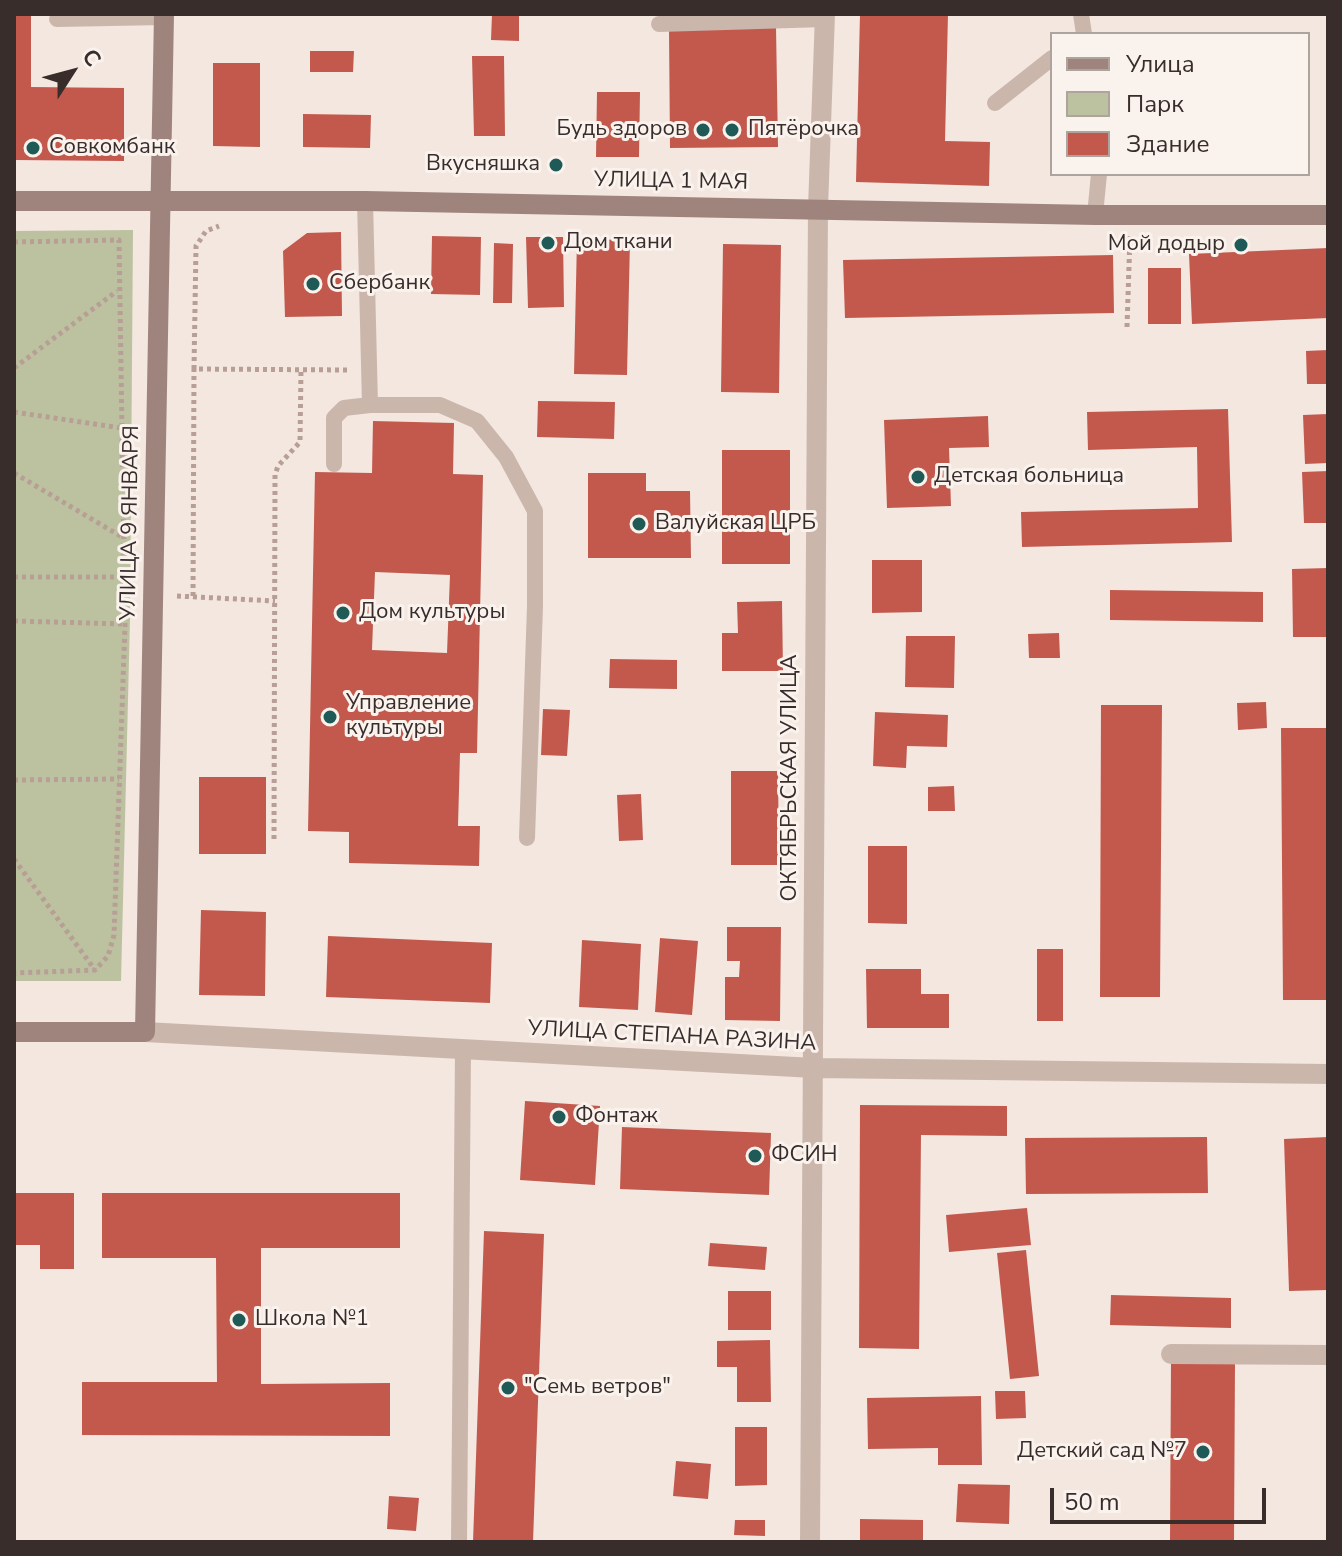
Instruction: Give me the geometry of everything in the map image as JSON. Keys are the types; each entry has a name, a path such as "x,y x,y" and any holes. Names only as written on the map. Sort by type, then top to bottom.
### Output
{"main road":[{"name":"УЛИЦА 9 ЯНВАРЯ","path":"145,1032 164,16"},
{"name":"УЛИЦА 1 МАЯ","path":"14,201 365,201 1095,215 1328,215"},
{"name":"УЛИЦА СТЕПАНА РАЗИНА","path":"14,1032 145,1032"}],"street":[{"name":"ОКТЯБРЬСКАЯ УЛИЦА","path":"810,1542 818,208 825,17"},
{"name":"УЛИЦА СТЕПАНА РАЗИНА","path":"145,1032 814,1068 1328,1074"},
{"path":"1171,1354 1328,1355"}],"lane":[{"path":"57,19 164,16"},
{"path":"659,24 825,17"},
{"path":"995,103 1050,60"},
{"path":"1095,215 1099,176"},
{"path":"365,201 370,405"},
{"path":"334,464 334,418 344,408 440,405 477,421 506,457 535,511 527,838"},
{"path":"459,1542 463,1050"}],"path":[{"path":"1127,327 1130,215"},
{"path":"193,596 196,246 206,231 220,225 234,226"},
{"path":"14,242 119,240 117,291 125,624 114,935 108,956 95,970 14,973"},
{"path":"14,368 117,291"},
{"path":"194,369 368,369"},
{"path":"274,839 275,475 278,466 300,442 301,370"},
{"path":"14,412 121,428"},
{"path":"14,473 122,537"},
{"path":"14,577 124,577"},
{"path":"167,595 275,601"},
{"path":"14,621 125,624"},
{"path":"14,780 119,779"},
{"path":"14,859 95,970"}],"green space":[{"path":"133,230 130,619 121,981 14,981 14,231"}],"building":[{"path":"14,14 31,14 31,87 124,88 124,161 14,160"},
{"path":"492,14 519,14 519,41 491,40"},
{"path":"860,14 948,14 945,141 990,142 989,186 856,182"},
{"path":"776,27 778,147 670,148 669,29"},
{"path":"310,51 354,51 353,72 310,72"},
{"path":"472,56 504,56 505,136 474,136"},
{"path":"213,63 260,63 260,147 213,146"},
{"path":"597,92 640,92 639,157 596,157"},
{"path":"303,114 371,115 370,148 303,147"},
{"name":"Сбербанк","path":"341,232 342,316 285,317 283,251 307,233"},
{"path":"432,236 481,237 480,295 431,294"},
{"path":"526,237 563,237 564,307 528,308"},
{"path":"577,239 630,240 627,375 574,374"},
{"path":"494,243 513,244 512,303 493,303"},
{"path":"723,244 781,245 779,393 721,392"},
{"path":"1328,248 1328,318 1192,324 1189,254"},
{"path":"1113,255 1114,313 845,318 843,260"},
{"path":"1148,268 1181,268 1181,324 1148,324"},
{"path":"1328,350 1328,384 1307,384 1306,351"},
{"path":"538,401 615,402 614,439 537,437"},
{"path":"1228,409 1232,542 1022,547 1021,512 1198,508 1197,447 1088,450 1087,412"},
{"path":"1328,414 1328,463 1305,464 1303,415"},
{"name":"Детская больница","path":"988,416 989,447 949,448 951,506 887,508 884,420"},
{"name":"Дом культуры","path":"373,421 454,423 453,474 483,475 477,753 460,753 458,826 480,826 479,866 349,863 349,832 308,831 315,472 372,473","holes":["375,572 450,575 447,653 372,650"]},
{"name":"Валуйская ЦРБ","path":"722,450 790,450 790,564 722,564"},
{"path":"1328,471 1328,523 1304,523 1302,472"},
{"name":"Валуйская ЦРБ","path":"588,473 646,473 646,491 690,491 691,558 588,558"},
{"path":"872,560 922,560 922,612 872,613"},
{"path":"1328,568 1328,637 1293,637 1292,569"},
{"path":"1110,590 1263,592 1263,622 1110,620"},
{"path":"782,601 783,671 722,671 722,633 738,633 737,602"},
{"path":"1059,633 1060,658 1029,658 1028,634"},
{"path":"906,636 955,636 954,688 905,687"},
{"path":"610,659 677,660 677,689 609,688"},
{"path":"1266,702 1267,728 1238,730 1237,703"},
{"path":"1101,705 1162,705 1160,997 1100,997"},
{"path":"543,709 570,710 567,756 541,755"},
{"path":"875,712 948,715 947,747 907,746 906,768 873,766"},
{"path":"1281,728 1328,728 1328,1000 1283,1000"},
{"path":"731,771 778,771 779,865 731,865"},
{"path":"199,777 266,777 266,854 199,854"},
{"path":"954,786 955,811 928,811 928,787"},
{"path":"641,794 643,840 619,841 617,795"},
{"path":"868,846 907,846 907,924 868,923"},
{"path":"201,910 266,912 265,996 199,995"},
{"path":"727,927 781,927 780,1021 725,1020 725,977 739,977 740,961 727,961"},
{"path":"328,936 492,943 490,1003 326,997"},
{"path":"660,938 698,941 692,1015 655,1012"},
{"path":"582,940 641,944 638,1010 579,1007"},
{"path":"1037,949 1063,949 1063,1021 1037,1021"},
{"path":"866,969 921,969 921,994 949,994 949,1028 867,1028"},
{"path":"525,1101 600,1106 595,1185 520,1180"},
{"path":"860,1105 1007,1106 1007,1136 921,1135 919,1349 859,1348"},
{"path":"622,1127 771,1133 769,1195 620,1189"},
{"path":"1207,1137 1208,1193 1026,1194 1025,1138"},
{"path":"1328,1137 1328,1290 1289,1291 1284,1139"},
{"path":"14,1193 74,1193 74,1269 40,1269 40,1245 14,1245"},
{"name":"Школа №1","path":"102,1193 400,1193 400,1248 261,1248 261,1384 390,1383 390,1436 82,1435 82,1382 217,1382 216,1258 102,1258"},
{"path":"1027,1208 1031,1245 949,1252 946,1215"},
{"name":"\"Семь ветров\"","path":"484,1231 544,1234 533,1542 473,1542"},
{"path":"710,1243 767,1247 765,1270 708,1266"},
{"path":"1026,1250 1039,1376 1010,1379 997,1253"},
{"path":"728,1291 771,1291 771,1330 728,1330"},
{"path":"1111,1295 1231,1298 1231,1328 1110,1325"},
{"path":"770,1340 771,1402 737,1402 737,1367 717,1367 717,1341"},
{"name":"Детский сад №7","path":"1171,1361 1235,1362 1234,1542 1170,1542"},
{"path":"995,1391 1025,1391 1026,1418 996,1419"},
{"path":"981,1396 982,1465 938,1465 938,1448 868,1449 867,1398"},
{"path":"735,1427 767,1427 767,1485 735,1486"},
{"path":"676,1461 711,1464 708,1499 673,1496"},
{"path":"958,1484 1010,1485 1009,1524 956,1522"},
{"path":"389,1496 419,1498 416,1531 387,1529"},
{"path":"860,1519 923,1520 923,1542 860,1542"},
{"path":"735,1520 765,1520 765,1536 734,1535"}],"place":[{"name":"Будь здоров","path":"703,130"},
{"name":"Пятёрочка","path":"732,130"},
{"name":"Совкомбанк","path":"33,148"},
{"name":"Вкусняшка","path":"556,165"},
{"name":"Дом ткани","path":"548,243"},
{"name":"Мой додыр","path":"1241,245"},
{"name":"Сбербанк","path":"313,284"},
{"name":"Детская больница","path":"918,477"},
{"name":"Валуйская ЦРБ","path":"639,524"},
{"name":"Дом культуры","path":"343,613"},
{"name":"Управление культуры","path":"330,717"},
{"name":"Фонтаж","path":"559,1117"},
{"name":"ФСИН","path":"755,1156"},
{"name":"Школа №1","path":"239,1320"},
{"name":"\"Семь ветров\"","path":"508,1388"},
{"name":"Детский сад №7","path":"1203,1452"}]}
